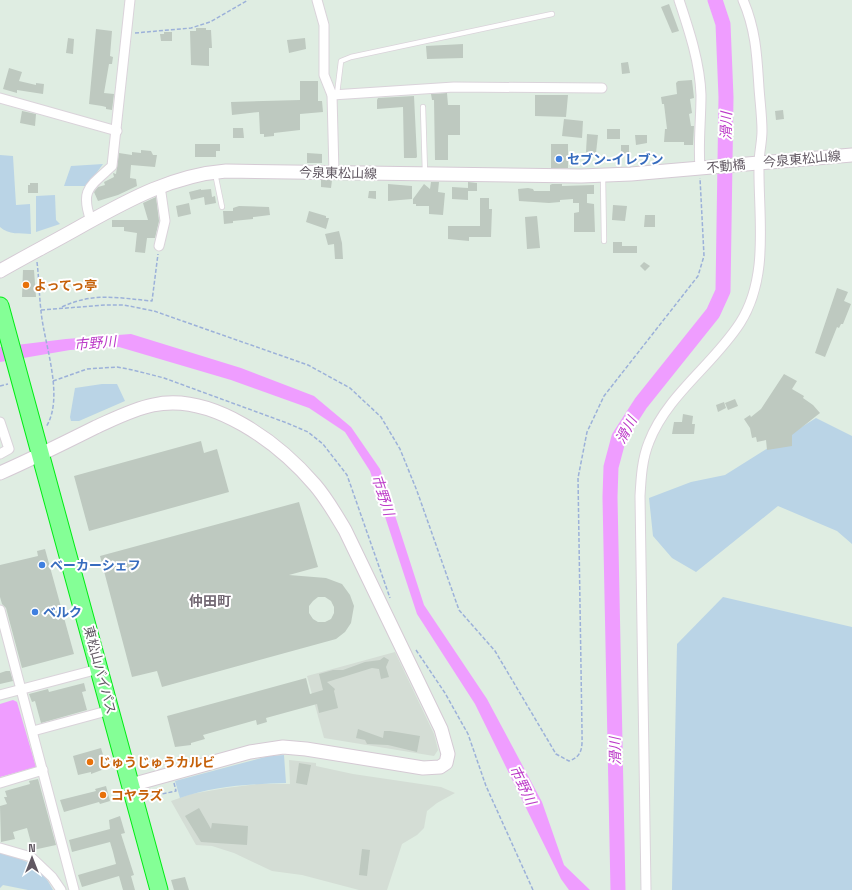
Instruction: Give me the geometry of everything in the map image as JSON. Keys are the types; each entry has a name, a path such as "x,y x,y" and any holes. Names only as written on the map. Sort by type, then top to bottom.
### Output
{"highway":[{"path":"0,306 2,330"},
{"name":"東松山バイパス","path":"2,330 11,384 37,456 139,786 159,890"},
{"name":"東松山バイパス","path":"37,456 91,671 151,890"}],"street":[{"path":"91,221 86,206 86,194 90,187 112,166 130,0"},
{"path":"317,0 324,25 324,75 334,94 334,173"},
{"path":"679,0 693,44 701,94 698,154 700,168"},
{"path":"646,890 640,496 642,468 648,443 661,418 741,323 757,278 760,253 756,163 762,130 756,48 752,22 743,0"},
{"path":"334,94 454,87 602,88"},
{"path":"0,98 117,131"},
{"name":"今泉東松山線","path":"756,163 852,155"},
{"name":"不動橋","path":"700,168 756,163"},
{"name":"今泉東松山線","path":"0,271 91,221 160,186 185,177 214,172 603,175 700,168"},
{"path":"159,246 165,221 160,186"},
{"path":"0,473 137,409 153,404 187,404 221,414 255,433 289,458 316,486 346,530 441,729 448,754 446,763 443,766 423,768 306,748 273,747 139,786"},
{"path":"0,422 9,449 0,454"},
{"path":"0,610 74,890"},
{"path":"0,696 91,671"},
{"path":"33,731 103,712"},
{"path":"0,783 43,770"},
{"path":"0,848 31,857 52,877 61,890"}],"lane":[{"path":"334,94 341,61 351,57 552,14"},
{"path":"423,107 425,174"},
{"path":"214,172 222,207"},
{"path":"603,175 604,241"}],"path":[{"path":"127,34 191,28 210,22 248,0"},
{"path":"41,311 61,307 124,305 154,311 308,365 350,388 381,417 400,449 417,491 459,610 495,651 556,754 569,761 576,759 581,753 582,731 578,478 587,432 604,396 698,276 704,256 700,168"},
{"path":"61,307 78,299 102,296 152,301 159,246"},
{"path":"33,253 37,262 41,311 53,381 53,406 50,420 43,428"},
{"path":"53,381 87,369 117,367 133,370 164,378 308,432 323,444 347,475 392,602"},
{"path":"415,649 445,693 468,734 486,786 533,890"},
{"path":"139,786 158,794 172,792 176,790 173,779"}],"shaded area":[{"path":"0,155 13,156 16,205 30,204 31,234 11,232 3,230 0,227"},
{"path":"103,164 87,186 64,186 71,166"},
{"path":"55,195 56,220 60,224 36,232 36,196"},
{"path":"102,384 117,384 125,401 79,421 71,421 70,417 75,388"},
{"path":"816,418 852,436 852,544 837,531 778,506 696,572 672,558 653,536 649,498 691,482 725,475"},
{"path":"723,597 852,627 852,890 672,890 677,644"},
{"path":"395,652 434,734 438,750 434,756 324,738 307,676"},
{"path":"284,755 286,783 219,788 180,798 175,781 269,756"},
{"path":"289,760 316,763 316,766 353,774 441,787 455,793 437,803 427,811 424,828 417,835 402,844 387,890 359,890 302,875 272,871 234,853 212,846 196,845 171,801 191,794 226,788 257,784 290,784"},
{"path":"0,853 31,864 43,874 53,890 28,890 3,885 0,888"}],"water":[{"name":"市野川","path":"131,334 241,368 314,396 351,427 380,469 424,605 487,699 542,802 564,865 590,890 569,890 561,879 475,704 417,614 370,471 345,432 309,408 231,380 119,347 70,350 0,362 0,347 66,339"},
{"path":"13,700 17,702 36,767 0,777 0,704"}],"building":[{"path":"669,4 679,31 672,33 661,7"},
{"path":"196,28 206,28 206,30 211,30 212,48 209,48 209,66 191,65 190,31 196,31"},
{"path":"96,29 112,31 110,56 113,57 112,64 109,64 104,93 114,94 112,110 106,109 106,107 89,104"},
{"path":"164,32 172,32 172,41 161,41 160,34 164,34"},
{"path":"68,38 74,39 73,54 66,53"},
{"path":"305,38 306,49 289,53 287,40"},
{"path":"463,44 463,58 427,59 426,46"},
{"path":"628,62 630,73 622,74 621,63"},
{"path":"9,68 22,72 19,81 36,85 36,83 44,84 43,94 17,90 17,93 3,89"},
{"path":"692,80 694,98 690,99 692,113 689,114 691,126 694,126 693,145 684,145 684,142 664,142 665,129 667,129 664,104 662,104 661,97 677,94 676,83 678,81"},
{"path":"300,81 318,81 318,101 322,101 323,112 300,114 300,130 274,133 274,136 264,137 264,134 260,134 259,112 232,115 231,102 300,100"},
{"path":"447,93 448,105 460,105 460,135 448,135 448,160 435,160 434,100 432,100 431,94"},
{"path":"535,95 568,95 566,117 535,116"},
{"path":"414,96 417,157 404,158 403,107 377,109 377,100 378,98"},
{"path":"783,110 784,119 776,120 775,111"},
{"path":"22,111 36,114 35,126 20,123"},
{"path":"564,119 583,121 582,138 562,136"},
{"path":"233,128 243,128 244,138 233,138"},
{"path":"607,129 620,129 620,139 607,139"},
{"path":"587,134 598,135 596,153 586,152"},
{"path":"635,135 647,135 647,143 636,145"},
{"path":"195,144 220,144 220,151 216,151 216,157 195,157"},
{"name":"セブン-イレブン","path":"551,144 568,144 568,168 551,168"},
{"path":"621,145 629,145 629,154 621,154"},
{"path":"141,150 151,151 153,155 157,155 155,167 131,165 130,178 136,179 137,186 118,195 98,201 94,192 98,187 105,185 104,182 114,177 113,173 116,174 119,153 132,155 132,152 141,153"},
{"path":"307,153 322,154 322,163 307,163"},
{"path":"321,180 332,180 331,188 321,187"},
{"path":"431,182 439,182 438,192 445,193 443,215 429,214 429,206 416,206 416,204 413,204 413,199 424,184 430,189"},
{"path":"468,182 477,183 477,191 468,191 468,200 452,199 452,187 468,188"},
{"path":"30,183 38,183 38,193 28,193 28,185 30,185"},
{"path":"388,184 412,186 412,199 388,201"},
{"path":"562,184 562,186 594,185 594,194 587,194 587,203 594,204 595,232 574,232 574,213 579,212 579,203 573,203 573,199 549,203 519,201 518,189 528,188 533,189 534,191 550,191 550,185"},
{"path":"201,189 211,189 212,197 215,196 216,203 205,205 204,197 191,200 189,192"},
{"path":"369,191 376,191 376,199 368,198"},
{"path":"156,197 159,221 155,238 147,238 145,253 135,252 137,233 124,231 124,227 112,227 112,220 148,220 143,203"},
{"path":"480,198 489,198 489,209 492,209 491,237 469,237 469,241 448,239 448,226 480,226"},
{"path":"189,203 191,214 178,217 176,206"},
{"path":"613,205 627,206 625,221 612,220"},
{"path":"239,206 269,207 270,215 253,217 253,219 233,221 233,223 224,224 223,211 233,211 233,208"},
{"path":"309,211 329,218 326,229 306,222"},
{"path":"645,215 655,215 655,227 644,227"},
{"path":"537,216 540,248 527,249 525,217"},
{"path":"339,231 342,243 343,259 335,259 334,244 328,245 325,234"},
{"path":"613,242 622,242 622,246 637,246 637,253 613,253"},
{"path":"644,262 650,266 645,271 640,266"},
{"path":"23,270 34,270 36,297 22,297"},
{"path":"837,288 848,292 844,301 851,304 843,324 841,324 839,328 837,327 825,357 815,353"},
{"path":"784,374 797,381 792,389 804,396 803,398 813,405 820,413 792,435 792,446 767,450 766,440 757,442 756,437 752,438 750,428 744,419 750,415 751,417 761,409"},
{"path":"735,399 738,406 728,410 725,403"},
{"path":"724,402 726,408 718,412 716,405"},
{"path":"683,414 693,416 692,424 695,424 694,434 672,434 674,422 682,422"},
{"path":"201,441 204,453 217,449 229,492 89,531 74,476"},
{"path":"299,502 318,567 289,575 326,578 342,584 350,595 354,606 351,623 345,632 336,639 162,687 157,671 132,677 100,556","holes":["318,597 325,597 331,601 334,607 334,613 331,619 325,622 318,622 313,619 309,613 309,606"]},
{"path":"45,549 74,654 22,668 6,608 2,604 0,597 0,565 38,556 37,551"},
{"path":"384,657 389,660 386,667 389,677 381,679 379,669 372,668 327,682 335,689 334,691 338,708 319,713 317,704 266,718 267,722 257,725 256,720 203,735 205,739 191,743 191,745 175,747 167,716 306,678 310,694 323,690 319,674 333,670 343,670 365,662 380,660"},
{"path":"10,671 13,681 0,684 0,673"},
{"path":"84,683 86,691 82,692 87,710 41,723 35,701 32,702 29,694 48,689 49,692"},
{"path":"358,729 383,738 384,731 420,736 417,752 388,745 367,744 365,740 356,738"},
{"name":"じゅうじゅうカルビ","path":"101,748 107,768 91,774 91,772 78,775 73,756"},
{"path":"299,763 311,765 307,785 296,783"},
{"path":"38,779 56,845 33,850 27,828 13,832 15,839 1,842 0,806 7,804 4,797 7,797 5,791 30,784 29,781"},
{"path":"106,786 110,801 100,804 99,802 64,812 60,800 96,791 95,789"},
{"path":"199,808 211,829 212,823 248,826 247,845 201,842 185,816"},
{"path":"120,816 125,833 121,834 134,875 131,876 135,890 123,890 119,876 82,887 78,875 116,864 113,852 110,842 72,852 69,840 110,829 109,820"},
{"path":"362,849 370,850 367,876 359,875"},
{"path":"185,877 189,890 174,890 171,880"}],"waterway":[{"name":"滑川","path":"618,890 610,497 611,467 619,437 641,403 713,313 723,291 726,97 723,24 715,0"}],"place":[{"name":"セブン-イレブン","path":"559,159"},
{"name":"よってっ亭","path":"26,285"},
{"name":"ベーカーシェフ","path":"42,565"},
{"name":"ベルク","path":"35,612"},
{"name":"じゅうじゅうカルビ","path":"90,762"},
{"name":"コヤラズ","path":"103,795"}],"district":[{"name":"仲田町","path":"210,601"}]}
